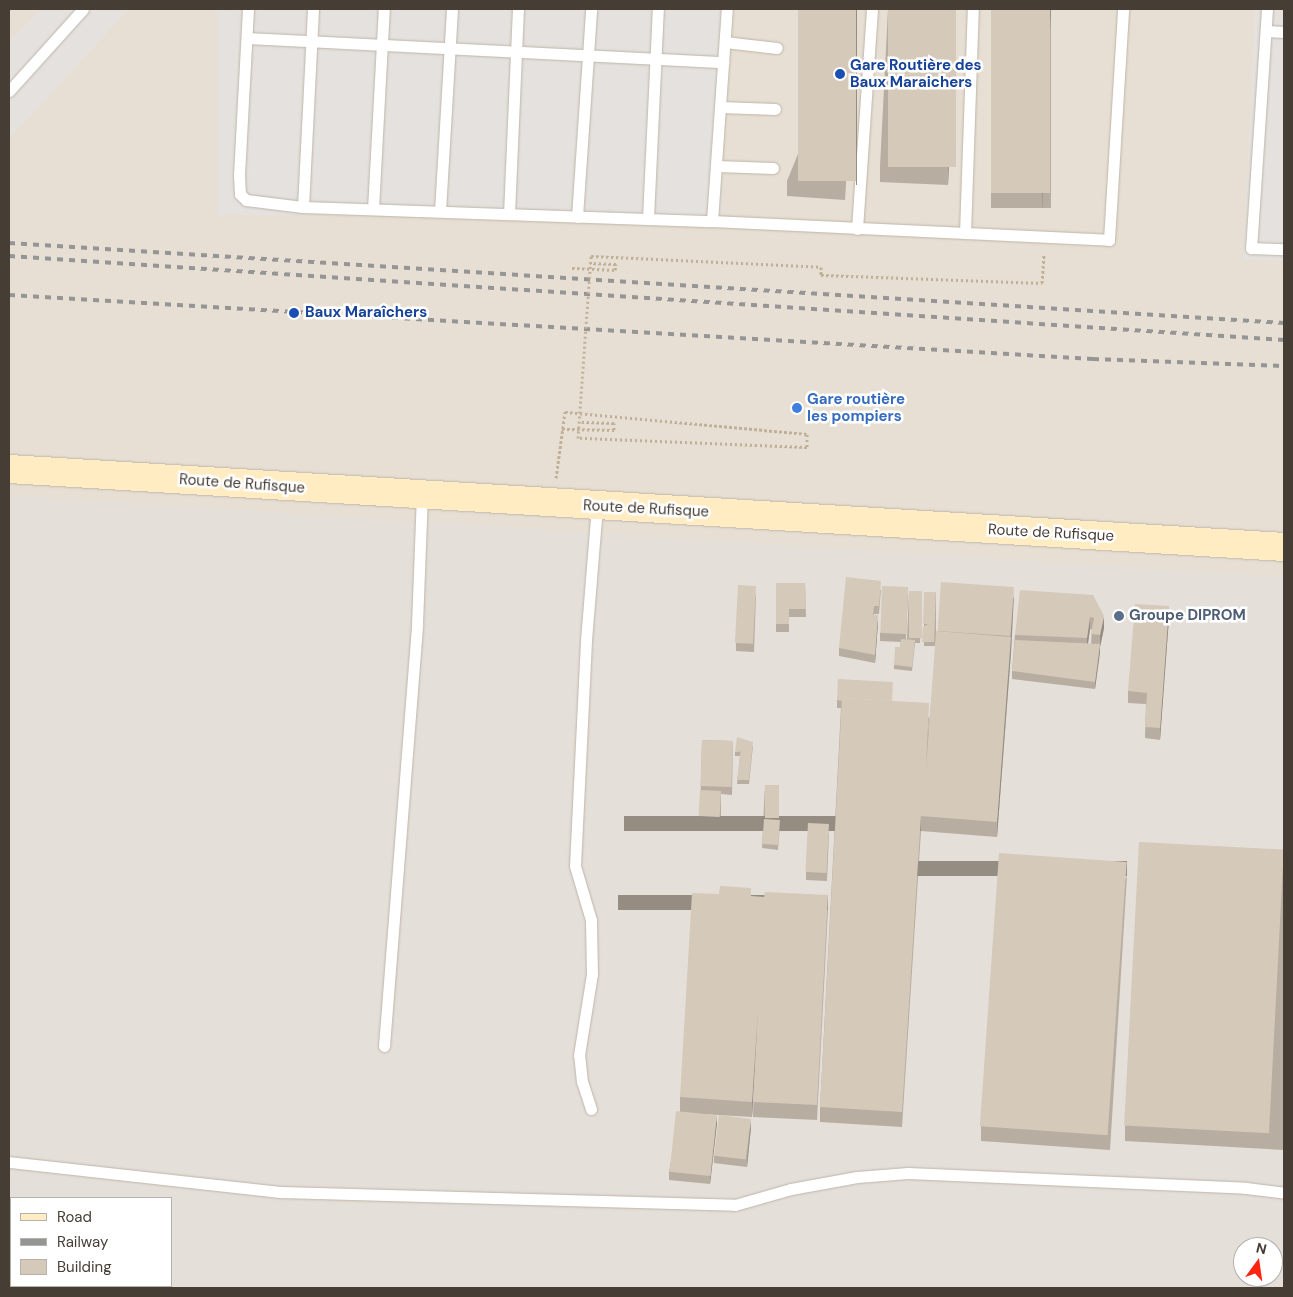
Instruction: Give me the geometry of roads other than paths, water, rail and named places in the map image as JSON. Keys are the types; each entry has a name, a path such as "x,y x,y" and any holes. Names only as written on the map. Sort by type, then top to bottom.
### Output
{"main road":[{"name":"Route de Rufisque","path":"9,469 1284,547"}],"lane":[{"path":"9,90 84,9"},
{"path":"248,9 240,194 250,201 303,207 712,220 858,229 1109,240 1123,9"},
{"path":"303,207 313,9"},
{"path":"373,209 384,9"},
{"path":"440,210 452,9"},
{"path":"509,214 518,9"},
{"path":"577,217 591,9"},
{"path":"648,218 658,9"},
{"path":"712,220 727,9"},
{"path":"858,229 872,9"},
{"path":"965,233 973,9"},
{"path":"1267,9 1251,248 1284,249"},
{"path":"1266,31 1284,32"},
{"path":"247,38 723,62"},
{"path":"725,42 777,48"},
{"path":"720,107 776,109"},
{"path":"716,166 773,168"},
{"path":"384,1046 417,624 422,495"},
{"path":"591,1109 582,1082 579,1056 592,974 592,920 575,866 586,650 597,506"},
{"path":"9,1162 281,1192 735,1204 791,1188 856,1177 908,1173 1246,1188 1284,1193"}],"railway":[{"path":"9,243 1284,323"},
{"path":"9,256 1284,340"},
{"path":"9,295 1093,359 1284,366"}],"place":[{"name":"Gare Routière des Baux Maraichers","path":"840,74"},
{"name":"Baux Maraîchers","path":"294,313"},
{"name":"Gare routière les pompiers","path":"797,408"},
{"name":"Groupe DIPROM","path":"1119,616"}]}
